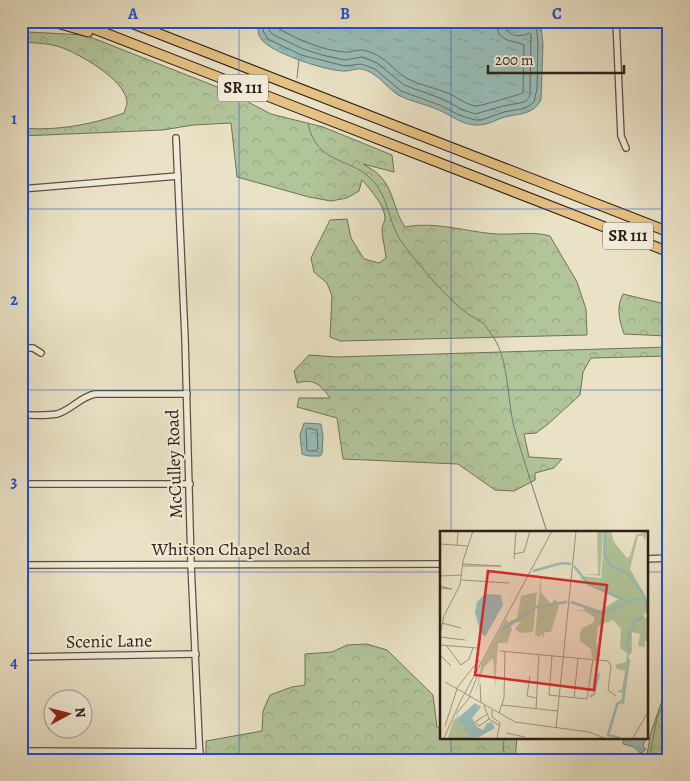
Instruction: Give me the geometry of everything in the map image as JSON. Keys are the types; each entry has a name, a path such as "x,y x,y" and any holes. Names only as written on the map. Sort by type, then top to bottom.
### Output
{"highway":[{"path":"50,21 145,49"},
{"name":"SR 111","path":"74,21 669,252"},
{"name":"SR 111","path":"128,22 669,232"}],"street":[{"path":"616,21 621,136 626,148"},
{"name":"McCulley Road","path":"176,138 200,760"},
{"path":"21,190 178,176"},
{"path":"21,348 33,348 40,353"},
{"path":"21,415 57,414 84,397 95,394 187,394"},
{"path":"21,484 190,484"},
{"path":"648,559 669,558"},
{"name":"Whitson Chapel Road","path":"21,565 440,564"},
{"name":"Scenic Lane","path":"21,657 196,654"},
{"path":"21,751 200,752"}],"green space":[{"path":"21,30 85,35 225,90 271,114 323,127 392,155 394,172 363,164 385,182 398,215 405,227 428,225 485,233 531,233 550,236 577,282 586,309 587,335 340,341 330,337 332,296 327,283 314,272 311,258 330,220 347,219 351,238 364,259 379,263 386,258 382,236 385,219 383,208 362,180 359,191 347,198 331,201 309,197 237,177 231,123 193,125 163,130 21,136 21,128 60,128 112,117 124,113 127,102 125,94 119,85 100,68 60,47 21,42"},
{"path":"623,294 661,303 669,314 667,336 624,334 619,314"},
{"path":"669,347 669,356 591,358 583,372 580,395 536,433 524,434 529,457 562,459 554,468 535,473 535,480 514,491 495,490 458,464 343,459 337,418 297,407 299,398 330,398 323,389 313,382 297,383 294,371 309,355 336,357"},
{"path":"367,644 387,650 433,695 437,727 440,727 440,738 517,738 515,760 417,760 403,755 329,760 206,760 206,741 262,731 263,711 270,695 292,687 305,685 305,654 332,652 347,645"},
{"path":"669,681 669,760 646,760 651,732"}],"water":[{"path":"262,21 514,21 515,24 519,25 523,21 542,21 541,100 535,108 523,113 485,124 467,124 436,109 398,95 366,70 338,71 328,69 279,52 270,47 261,38 258,32 258,25"},
{"path":"304,423 321,424 323,436 322,454 320,456 302,454 300,435"},
{"path":"623,738 646,738 643,746 646,749 640,753 634,747 623,744"}],"waterway":[{"path":"297,78 299,60"},
{"path":"308,124 319,148 336,159 356,168 374,182 384,199 397,235 410,253 433,281 466,313 483,323 494,338 505,369 514,427 547,531"},
{"path":"649,760 657,718 669,692"},
{"path":"505,738 503,745 505,760"}]}
